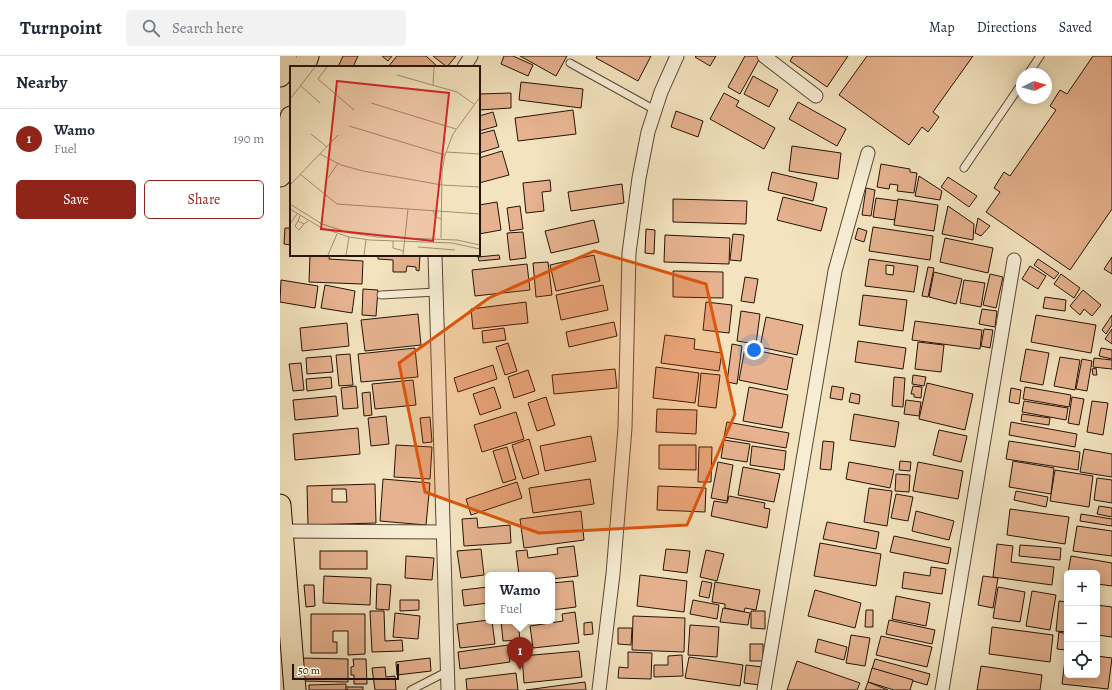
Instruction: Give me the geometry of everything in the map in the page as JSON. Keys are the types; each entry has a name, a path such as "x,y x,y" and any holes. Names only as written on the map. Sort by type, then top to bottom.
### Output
{"main road":[{"path":"280,76 286,56"},
{"path":"304,66 308,56"},
{"path":"280,176 289,142 290,130"},
{"path":"280,504 295,690"}],"street":[{"path":"465,66 471,56"},
{"path":"600,690 613,574 624,428 629,253 648,132 661,92 677,56"},
{"path":"764,56 816,96"},
{"path":"764,690 835,271 868,153"},
{"path":"435,256 448,690"},
{"path":"942,690 1014,260"},
{"path":"282,531 443,532"}],"lane":[{"path":"1032,68 1040,56"},
{"path":"570,63 655,110"},
{"path":"964,168 1016,92"},
{"path":"381,296 436,292"},
{"path":"411,690 448,671"}],"highlighted area":[{"path":"594,251 706,284 735,414 687,525 539,533 425,492 399,363 489,298"}],"building":[{"path":"343,56 358,56 353,66 338,66"},
{"path":"382,56 392,56 388,61"},
{"path":"397,56 426,56 437,66 389,66"},
{"path":"433,56 456,56 448,66"},
{"path":"504,56 513,56 533,65 528,76 501,64"},
{"path":"520,56 567,56 556,76"},
{"path":"597,56 651,56 638,81 596,58"},
{"path":"716,56 710,66 695,57"},
{"path":"745,56 757,56 760,58 740,94 728,87"},
{"path":"793,56 848,56 827,87 790,61"},
{"path":"867,56 973,56 933,112 939,117 928,132 922,127 909,145 839,95"},
{"path":"1093,56 1112,56 1112,209 1070,270 986,212 1000,192 994,188 1004,172 1010,176 1056,110 1050,106 1060,90 1067,94"},
{"path":"753,76 778,90 769,107 744,94"},
{"path":"521,82 583,89 581,108 519,100"},
{"path":"511,93 511,108 480,110 480,94"},
{"path":"724,93 739,101 736,106 775,128 764,149 710,119"},
{"path":"798,102 846,129 837,146 789,119"},
{"path":"573,110 576,134 518,141 515,118"},
{"path":"676,111 703,121 698,137 671,127"},
{"path":"493,112 497,126 480,131 480,116"},
{"path":"494,130 499,147 480,153 480,134"},
{"path":"792,146 841,153 838,179 789,171"},
{"path":"502,151 509,175 480,183 480,158"},
{"path":"881,164 910,169 910,172 917,173 914,193 897,191 898,185 890,184 889,189 877,187"},
{"path":"772,172 817,183 813,201 768,190"},
{"path":"919,176 942,191 940,200 915,196"},
{"path":"948,177 977,196 969,207 941,187"},
{"path":"550,180 551,191 542,192 544,211 526,213 523,183"},
{"path":"622,184 624,203 571,211 568,192"},
{"path":"866,188 875,190 871,216 862,215"},
{"path":"783,197 827,208 821,231 777,220"},
{"path":"876,198 898,201 895,220 873,217"},
{"path":"673,199 747,201 746,224 673,222"},
{"path":"898,199 938,205 934,231 894,225"},
{"path":"497,202 501,230 480,234 480,205"},
{"path":"520,206 523,229 510,231 507,208"},
{"path":"948,206 974,224 973,240 942,234"},
{"path":"978,218 990,226 981,236 975,233"},
{"path":"594,220 599,242 551,253 545,231"},
{"path":"873,227 933,236 930,260 869,251"},
{"path":"285,228 290,228 290,245 284,244"},
{"path":"858,228 867,231 864,242 855,239"},
{"path":"646,229 655,230 654,254 645,253"},
{"path":"523,232 526,258 510,260 507,233"},
{"path":"733,234 744,235 741,261 730,260"},
{"path":"665,235 730,238 729,264 664,262"},
{"path":"945,238 993,248 988,273 940,262"},
{"path":"499,255 500,259 479,261 478,257"},
{"path":"594,255 600,281 556,291 550,265"},
{"path":"310,256 330,256 329,259 363,261 362,284 309,282"},
{"path":"378,256 420,256 419,271 416,270 416,267 407,266 406,272 393,272 393,260 378,259"},
{"path":"1112,257 1112,274 1104,269"},
{"path":"869,259 918,266 914,292 865,286","holes":["886,265 894,266 893,275 886,274"]},
{"path":"1038,259 1059,273 1054,279 1034,265"},
{"path":"548,262 552,295 536,297 533,263"},
{"path":"527,264 530,290 475,296 472,270"},
{"path":"1030,266 1046,276 1038,289 1022,279"},
{"path":"928,267 934,268 928,297 922,296"},
{"path":"673,271 723,272 723,298 673,297"},
{"path":"934,272 962,279 956,304 929,297"},
{"path":"990,274 1003,277 996,308 983,305"},
{"path":"1061,274 1080,288 1074,298 1054,284"},
{"path":"745,277 758,279 754,303 741,301"},
{"path":"281,280 318,286 315,308 280,302"},
{"path":"964,280 985,283 981,307 960,303"},
{"path":"325,285 355,291 352,313 321,308"},
{"path":"603,285 608,310 561,320 556,295"},
{"path":"363,289 378,290 376,316 362,315"},
{"path":"1083,290 1101,305 1092,316 1084,309 1080,315 1070,306"},
{"path":"863,295 907,300 903,331 859,325"},
{"path":"1045,297 1066,300 1065,311 1043,308"},
{"path":"526,302 528,323 473,329 471,309"},
{"path":"706,302 732,305 729,333 703,330"},
{"path":"982,309 997,311 995,327 979,324"},
{"path":"741,311 760,314 756,344 737,341"},
{"path":"418,314 421,345 365,351 361,320"},
{"path":"1036,315 1096,325 1091,353 1031,342"},
{"path":"1112,315 1112,325 1106,334 1102,330"},
{"path":"766,317 803,325 797,355 760,347"},
{"path":"915,321 982,330 980,349 912,340"},
{"path":"614,322 617,336 569,347 566,332"},
{"path":"347,323 349,346 302,351 300,328"},
{"path":"504,328 506,340 483,343 482,331"},
{"path":"984,329 993,330 990,348 981,346"},
{"path":"1112,329 1112,344 1105,339"},
{"path":"665,335 695,339 694,349 722,353 719,371 661,363"},
{"path":"858,341 906,348 903,369 855,362"},
{"path":"918,342 944,345 941,372 915,369"},
{"path":"508,343 517,371 505,375 496,347"},
{"path":"732,344 742,346 737,384 727,382"},
{"path":"415,348 418,377 361,382 358,354"},
{"path":"745,348 793,358 787,390 739,380"},
{"path":"1101,348 1112,350 1112,359 1099,356"},
{"path":"1026,349 1049,353 1043,385 1020,381"},
{"path":"350,354 353,385 339,386 336,355"},
{"path":"331,356 333,372 307,374 306,358"},
{"path":"1060,357 1080,360 1075,390 1054,386"},
{"path":"1094,358 1112,360 1112,369 1093,367"},
{"path":"1082,359 1092,361 1087,391 1076,389"},
{"path":"301,363 304,390 293,391 289,364"},
{"path":"493,365 497,379 458,392 454,378"},
{"path":"656,367 699,373 695,403 653,398"},
{"path":"1096,368 1097,375 1093,375 1092,369"},
{"path":"615,369 617,388 554,394 552,375"},
{"path":"528,370 535,391 514,398 508,377"},
{"path":"701,373 720,375 716,408 698,406"},
{"path":"913,375 926,377 924,386 912,384"},
{"path":"331,377 332,388 307,391 306,379"},
{"path":"894,377 905,378 903,407 892,406"},
{"path":"413,380 416,405 375,409 372,384"},
{"path":"927,383 973,394 965,430 919,419"},
{"path":"356,386 358,408 343,409 341,388"},
{"path":"832,386 844,388 842,400 830,398"},
{"path":"913,386 922,387 921,398 914,397 914,394 911,394"},
{"path":"494,387 501,408 480,415 473,394"},
{"path":"749,387 788,395 782,428 743,421"},
{"path":"1025,387 1071,395 1069,407 1023,399"},
{"path":"1011,388 1021,390 1019,404 1009,402"},
{"path":"370,392 372,415 364,416 362,393"},
{"path":"851,393 860,395 859,404 849,402"},
{"path":"336,396 338,416 295,420 293,400"},
{"path":"546,397 555,425 537,431 528,403"},
{"path":"1072,397 1084,399 1079,425 1068,423"},
{"path":"906,400 921,402 919,416 904,414"},
{"path":"1024,401 1068,408 1066,420 1022,412"},
{"path":"1092,401 1108,403 1103,435 1087,432"},
{"path":"657,409 697,410 696,434 656,432"},
{"path":"516,412 524,439 482,452 474,425"},
{"path":"854,414 899,422 895,447 850,440"},
{"path":"1022,414 1050,418 1049,425 1021,421"},
{"path":"386,416 389,444 371,446 368,418"},
{"path":"430,417 432,442 423,443 420,418"},
{"path":"727,422 789,433 786,448 724,437"},
{"path":"1011,422 1077,434 1075,447 1009,435"},
{"path":"358,428 360,454 295,460 293,434"},
{"path":"939,430 967,436 961,462 933,455"},
{"path":"591,436 596,461 545,471 540,446"},
{"path":"529,439 539,474 523,479 512,445"},
{"path":"724,440 750,444 747,462 721,458"},
{"path":"823,441 834,442 831,470 820,469"},
{"path":"1009,441 1080,452 1078,470 1006,459"},
{"path":"396,445 432,447 430,479 394,477"},
{"path":"659,445 696,445 696,470 659,469"},
{"path":"752,446 786,451 784,470 750,465"},
{"path":"507,447 516,479 503,483 493,451"},
{"path":"699,447 712,447 711,482 698,482"},
{"path":"1084,449 1112,454 1112,477 1080,472"},
{"path":"900,461 911,462 910,471 899,470"},
{"path":"1013,461 1054,468 1051,494 1009,487"},
{"path":"718,462 733,465 727,501 711,498"},
{"path":"849,462 894,470 890,488 846,479"},
{"path":"918,462 963,471 958,499 913,491"},
{"path":"743,467 780,474 774,502 738,495"},
{"path":"1055,470 1093,476 1089,507 1050,501"},
{"path":"896,474 910,475 909,492 895,491"},
{"path":"1097,478 1112,480 1112,503 1094,500"},
{"path":"383,479 430,483 426,525 380,521"},
{"path":"590,479 594,504 533,513 529,488"},
{"path":"517,482 522,498 471,515 466,499"},
{"path":"375,484 376,523 308,525 307,486","holes":["332,489 346,489 347,502 332,502"]},
{"path":"658,486 706,488 705,512 657,510"},
{"path":"869,488 892,491 887,526 864,522"},
{"path":"1016,491 1048,497 1046,507 1014,500"},
{"path":"896,494 913,497 908,521 891,518"},
{"path":"729,496 765,503 764,508 770,509 767,528 711,516 714,501 727,503"},
{"path":"1099,506 1112,508 1112,517 1097,514"},
{"path":"1010,509 1069,517 1065,544 1007,535"},
{"path":"581,511 584,540 524,548 520,519"},
{"path":"916,511 954,521 949,540 912,531"},
{"path":"1081,514 1112,519 1112,526 1080,521"},
{"path":"477,518 478,528 510,525 511,543 464,546 462,519"},
{"path":"827,522 879,532 876,549 823,539"},
{"path":"1077,526 1112,531 1112,556 1073,551"},
{"path":"894,536 951,548 948,564 890,552"},
{"path":"820,543 881,554 876,586 814,576"},
{"path":"997,544 1013,546 1011,562 1054,567 1052,585 993,577"},
{"path":"1020,545 1061,548 1060,560 1019,556"},
{"path":"574,546 578,576 555,579 555,572 519,572 516,551 527,550 528,558 558,554 557,548"},
{"path":"481,549 484,575 461,578 457,551"},
{"path":"666,549 690,551 687,573 663,570"},
{"path":"706,550 724,554 717,581 700,577"},
{"path":"320,551 367,551 367,569 320,569"},
{"path":"406,556 434,558 432,580 405,578"},
{"path":"1071,556 1112,563 1112,586 1100,584 1100,570 1069,570"},
{"path":"931,567 946,569 942,594 902,588 904,572 930,576"},
{"path":"640,575 687,581 684,612 637,606"},
{"path":"324,576 371,578 370,605 323,603"},
{"path":"983,576 998,578 993,608 978,605"},
{"path":"573,581 576,607 555,610 555,583"},
{"path":"702,581 712,583 709,598 699,596"},
{"path":"715,582 760,590 756,610 745,608 744,612 725,608 725,604 712,602"},
{"path":"377,584 391,585 389,610 376,609"},
{"path":"304,585 314,585 315,606 306,607"},
{"path":"485,587 485,603 464,606 462,590"},
{"path":"998,587 1025,592 1020,622 993,618"},
{"path":"815,590 861,603 855,628 808,616"},
{"path":"1032,591 1056,595 1050,630 1026,626"},
{"path":"896,596 930,603 926,626 892,619"},
{"path":"400,600 419,600 419,610 400,611"},
{"path":"693,600 719,605 717,619 690,614"},
{"path":"1059,601 1064,602 1064,632 1056,631"},
{"path":"1100,605 1112,607 1112,637 1100,635"},
{"path":"723,608 750,613 748,625 720,622"},
{"path":"866,610 873,610 873,627 865,627"},
{"path":"370,611 384,611 385,641 402,640 403,651 372,652"},
{"path":"751,611 765,611 765,629 751,628"},
{"path":"575,612 579,643 533,648 530,626 555,624 555,622 563,621 562,614"},
{"path":"395,613 420,616 418,639 393,637"},
{"path":"311,614 365,614 365,654 348,655 348,631 333,631 333,642 337,642 337,653 311,653"},
{"path":"633,616 685,618 684,652 632,650"},
{"path":"485,620 485,624 492,624 495,644 460,648 457,624"},
{"path":"889,620 935,630 932,644 886,634"},
{"path":"592,622 593,634 584,635 584,623"},
{"path":"501,624 518,624 520,640 503,641"},
{"path":"690,625 719,627 717,657 688,655"},
{"path":"992,627 1053,635 1050,662 989,654"},
{"path":"618,628 632,628 631,645 618,644"},
{"path":"1059,632 1064,633 1064,650 1057,649"},
{"path":"851,635 870,638 865,666 846,663"},
{"path":"881,636 932,647 927,667 876,655"},
{"path":"818,639 847,647 844,660 815,652"},
{"path":"750,644 763,644 763,661 750,661"},
{"path":"508,645 510,662 460,669 458,652"},
{"path":"579,651 582,677 524,683 522,656"},
{"path":"628,652 652,653 651,679 618,678 619,667 628,668"},
{"path":"682,655 683,676 654,677 654,665 668,665 668,656"},
{"path":"1100,656 1112,658 1108,689 1062,684 1064,668 1064,678 1100,678"},
{"path":"689,657 743,665 740,686 685,678"},
{"path":"301,658 348,659 348,682 301,681"},
{"path":"430,658 431,671 397,675 396,662"},
{"path":"353,659 366,659 367,684 354,684 354,675 351,675 351,667 354,666"},
{"path":"875,659 930,674 927,685 872,669"},
{"path":"797,661 860,683 857,690 787,690"},
{"path":"746,665 762,667 760,685 744,683"},
{"path":"981,666 1042,675 1040,690 977,690"},
{"path":"385,667 386,677 395,676 396,690 375,690 372,668"},
{"path":"872,668 913,680 910,690 894,690 868,682"},
{"path":"516,673 518,690 467,690 466,679"},
{"path":"585,682 586,690 526,690"},
{"path":"868,682 888,690 865,690"},
{"path":"346,684 346,690 309,690 309,685"},
{"path":"347,687 363,687 363,690 347,690"}],"place":[{"name":"Wamo","path":"520,670"}]}
